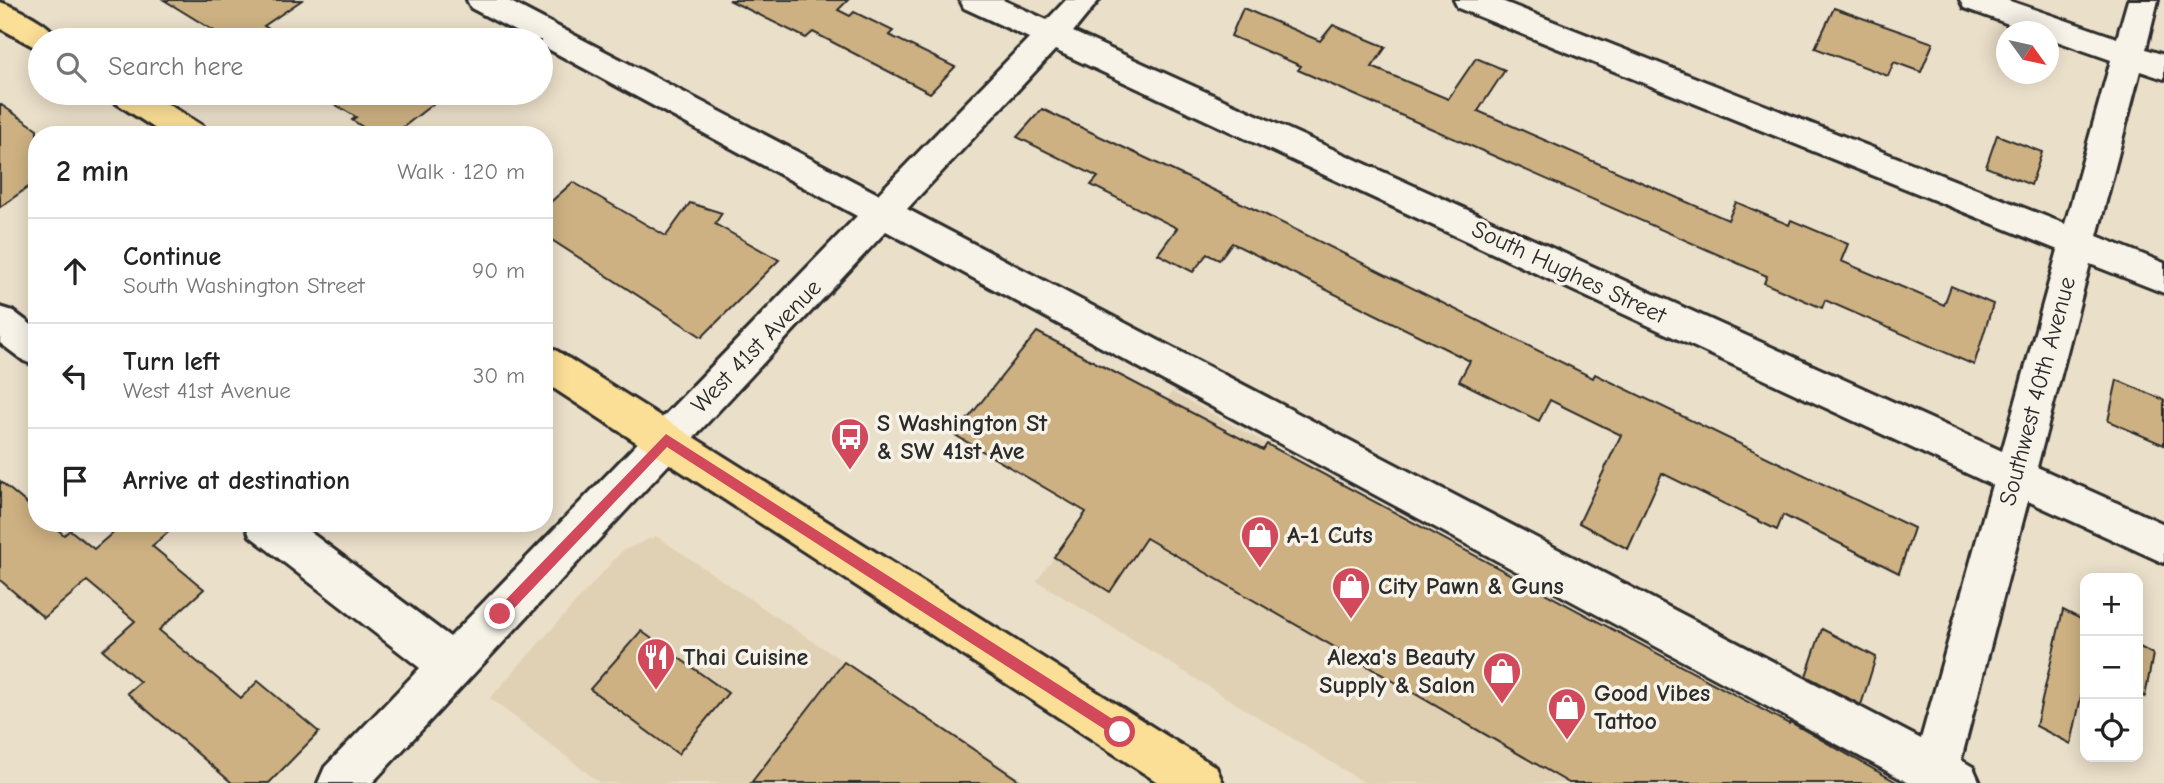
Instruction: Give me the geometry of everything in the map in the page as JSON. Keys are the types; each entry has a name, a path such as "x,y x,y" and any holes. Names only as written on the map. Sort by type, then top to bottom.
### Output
{"main road":[{"path":"0,13 28,31"},
{"path":"144,105 177,126"},
{"path":"553,368 1200,783"}],"street":[{"path":"482,0 534,28"},
{"name":"South Hughes Street","path":"975,0 2164,544"},
{"name":"West 41st Avenue","path":"341,783 1084,0"},
{"path":"1469,0 2164,278"},
{"path":"1975,0 2164,67"},
{"name":"Southwest 40th Avenue","path":"1941,779 2014,474 2143,0"},
{"path":"553,38 1941,779"},
{"path":"0,322 28,343"},
{"path":"277,532 452,665"}],"shaded area":[{"path":"1172,392 1871,783 1365,783 1037,581"},
{"path":"656,536 1028,783 600,783 490,698 622,551"}],"building":[{"path":"164,0 302,0 264,26 267,28 210,28"},
{"path":"729,0 848,0 838,10 850,16 854,12 893,31 889,35 955,67 930,93 813,32 806,38"},
{"path":"1243,8 1320,41 1333,25 1386,47 1372,67 1448,99 1476,58 1505,70 1478,111 1728,220 1736,202 1789,225 1791,220 1848,244 1841,261 1944,305 1951,286 1993,304 1974,365 1825,300 1822,308 1764,283 1767,276 1298,70 1301,66 1231,36"},
{"path":"1834,8 1933,43 1921,72 1894,62 1888,76 1815,48"},
{"path":"0,104 33,126 28,126 28,187 0,207"},
{"path":"336,105 432,105 405,126 361,126 352,120 356,117"},
{"path":"1042,109 1256,210 1593,378 1595,374 1914,528 1899,573 1783,515 1777,530 1662,473 1628,549 1579,523 1621,435 1550,400 1539,421 1459,381 1470,361 1232,243 1219,260 1207,254 1193,272 1158,254 1177,228 1091,185 1098,177 1017,137"},
{"path":"1997,135 2042,152 2031,185 1986,167"},
{"path":"573,182 666,236 690,203 722,213 715,224 779,260 702,337 553,241 553,200"},
{"path":"1037,332 1263,450 1267,444 1789,724 1790,722 1898,783 1569,783 1146,538 1110,592 1054,557 1086,512 955,435"},
{"path":"2117,380 2164,400 2164,445 2108,421"},
{"path":"0,481 28,504 28,532 60,532 64,535 73,532 94,549 114,532 168,532 152,546 204,589 159,630 241,698 258,681 319,732 269,783 232,783 127,693 140,682 103,650 135,621 87,581 44,618 0,580"},
{"path":"2063,610 2080,618 2080,702 2071,744 2036,726"},
{"path":"1822,629 1876,657 1861,705 1806,676"},
{"path":"641,631 728,693 678,754 590,689"},
{"path":"2143,649 2153,654 2145,697 2143,696"},
{"path":"844,662 1023,783 751,783"}],"place":[{"name":"S Washington St & SW 41st Ave","path":"850,471"},
{"name":"A-1 Cuts","path":"1260,569"},
{"name":"City Pawn & Guns","path":"1351,620"},
{"name":"Thai Cuisine","path":"656,691"},
{"name":"Alexa's Beauty Supply & Salon","path":"1502,705"},
{"name":"Good Vibes Tattoo","path":"1567,741"}],"route":[{"path":"500,614 666,440 1120,732"}]}
